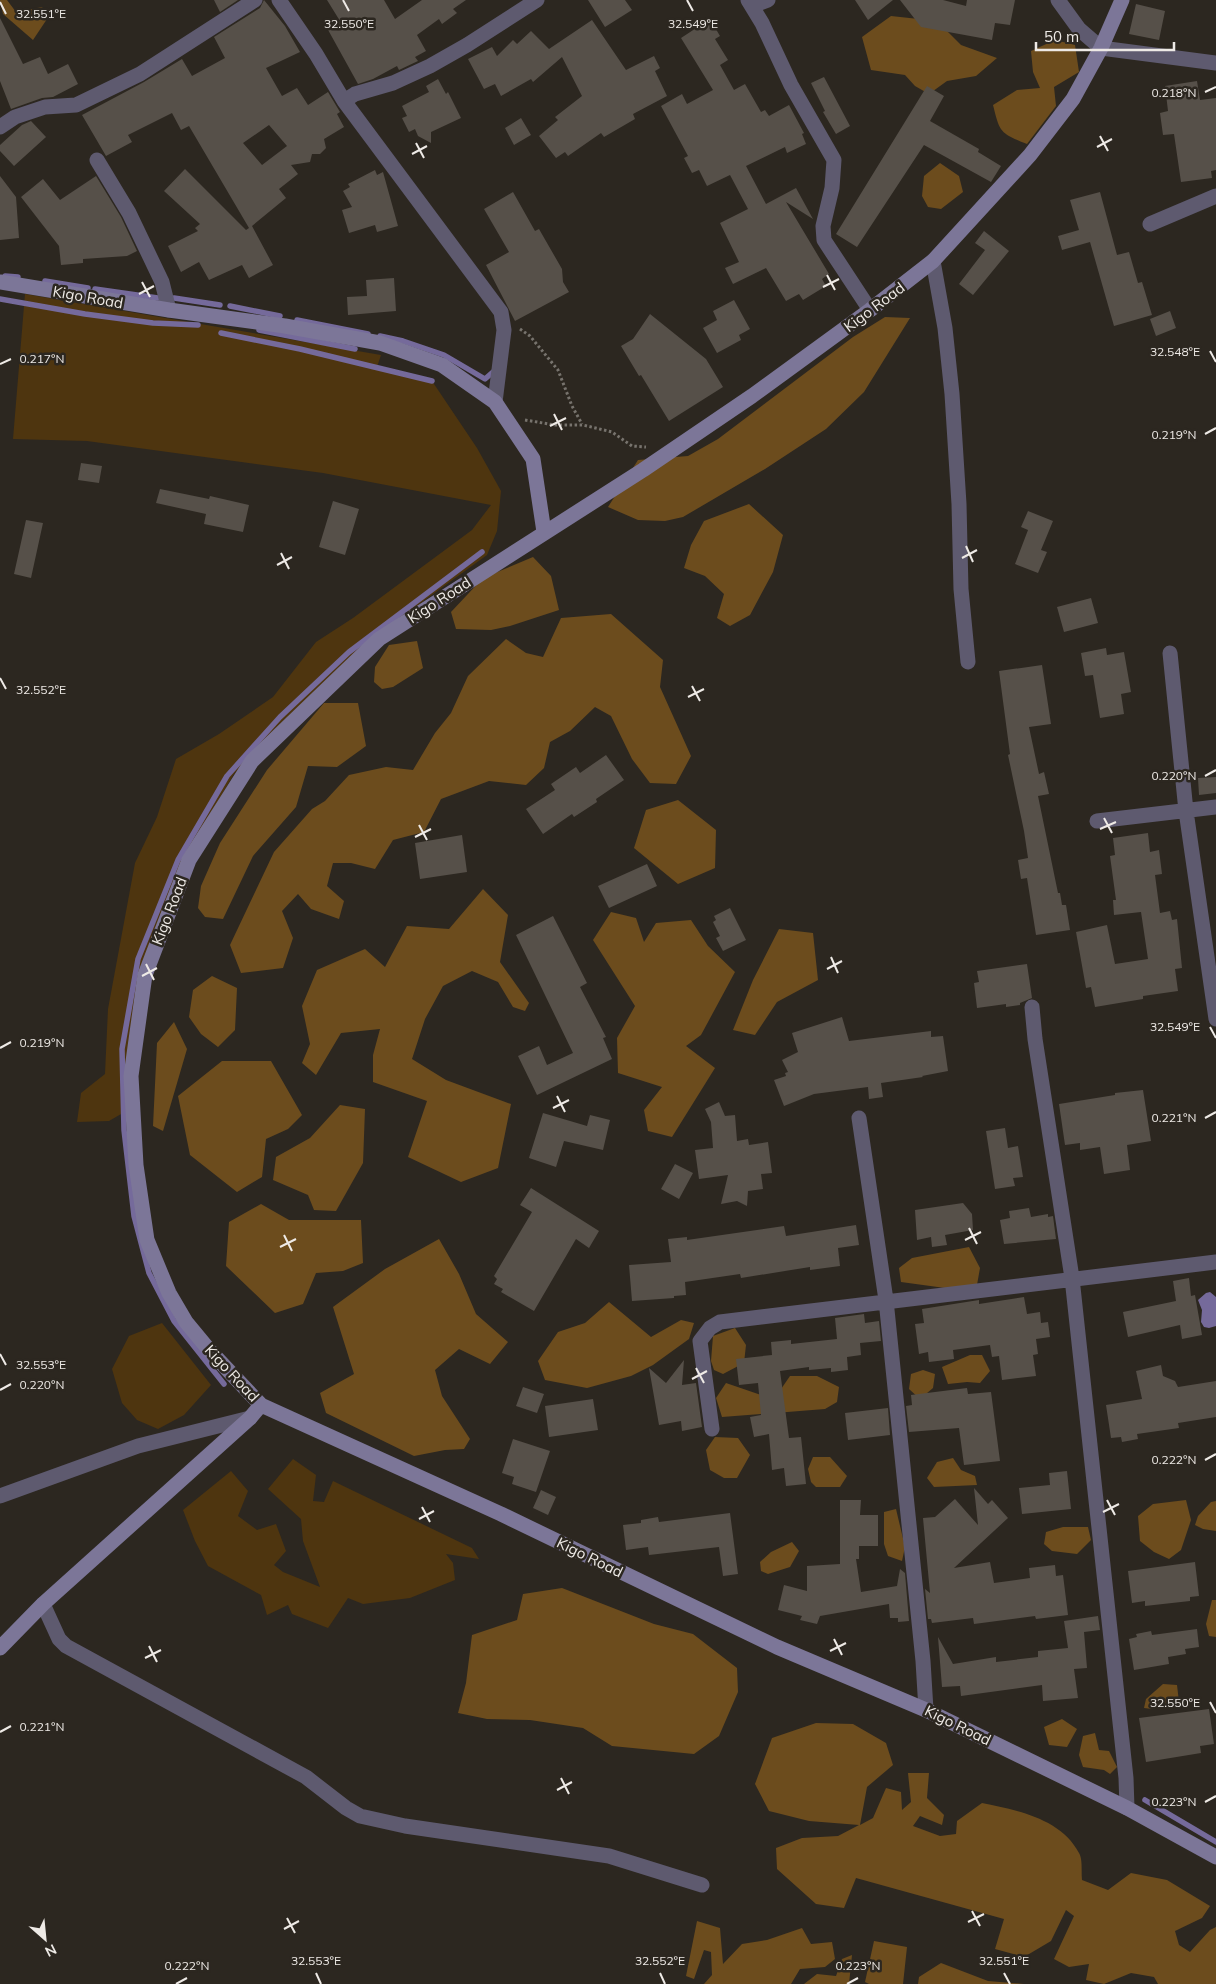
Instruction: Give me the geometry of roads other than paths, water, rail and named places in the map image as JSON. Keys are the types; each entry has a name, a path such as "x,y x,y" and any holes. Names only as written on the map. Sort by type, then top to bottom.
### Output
{"street":[{"path":"0,126 15,117 45,107 76,105 140,74 254,0"},
{"path":"279,0 316,54 344,101 501,312 504,330 496,402"},
{"path":"344,101 355,94 393,83 430,66 467,45 536,0"},
{"path":"768,0 750,3 791,86 834,160 832,188 823,226 824,240 870,310"},
{"path":"1058,0 1079,29 1101,48 1216,63"},
{"name":"Kigo Road","path":"1122,0 1101,48 1073,99 1030,155 933,261 870,310 752,396 379,639 252,761 189,860 145,975 131,1076 136,1165 147,1240 168,1293 186,1322 210,1351 261,1405 501,1514 776,1647 926,1710 1127,1808 1216,1857"},
{"path":"97,160 129,213 162,282 169,310"},
{"path":"1150,224 1216,196"},
{"path":"933,261 952,394 959,504 961,589 968,662"},
{"name":"Kigo Road","path":"0,282 169,310 285,326 380,343 442,366 496,402 533,459 544,532"},
{"path":"1170,653 1186,811 1216,1019"},
{"path":"1096,821 1216,807"},
{"path":"1032,1008 1035,1039 1072,1278 1126,1778 1127,1808"},
{"path":"859,1118 886,1300 923,1661 926,1710"},
{"path":"712,1429 700,1341 710,1328 720,1322 886,1300 1216,1262"},
{"path":"0,1648 43,1604 250,1418 261,1405"},
{"path":"0,1496 138,1446 250,1418"},
{"path":"43,1604 59,1639 66,1646 306,1777 346,1808 360,1816 405,1826 609,1856 702,1885"}],"waterway":[{"path":"5,276 18,277"},
{"path":"45,281 88,288"},
{"path":"95,289 158,298"},
{"path":"174,298 220,305"},
{"path":"0,299 85,314 153,323 198,325"},
{"path":"230,306 280,316"},
{"path":"297,320 368,334"},
{"path":"259,330 355,349"},
{"path":"221,333 300,349 432,381"},
{"path":"380,336 403,341 444,355 485,379 493,372"},
{"path":"224,1384 174,1321 149,1273 134,1216 124,1130 122,1049 138,959 178,860 227,776 280,717 349,652 482,552"},
{"path":"1145,1800 1216,1842"}]}
